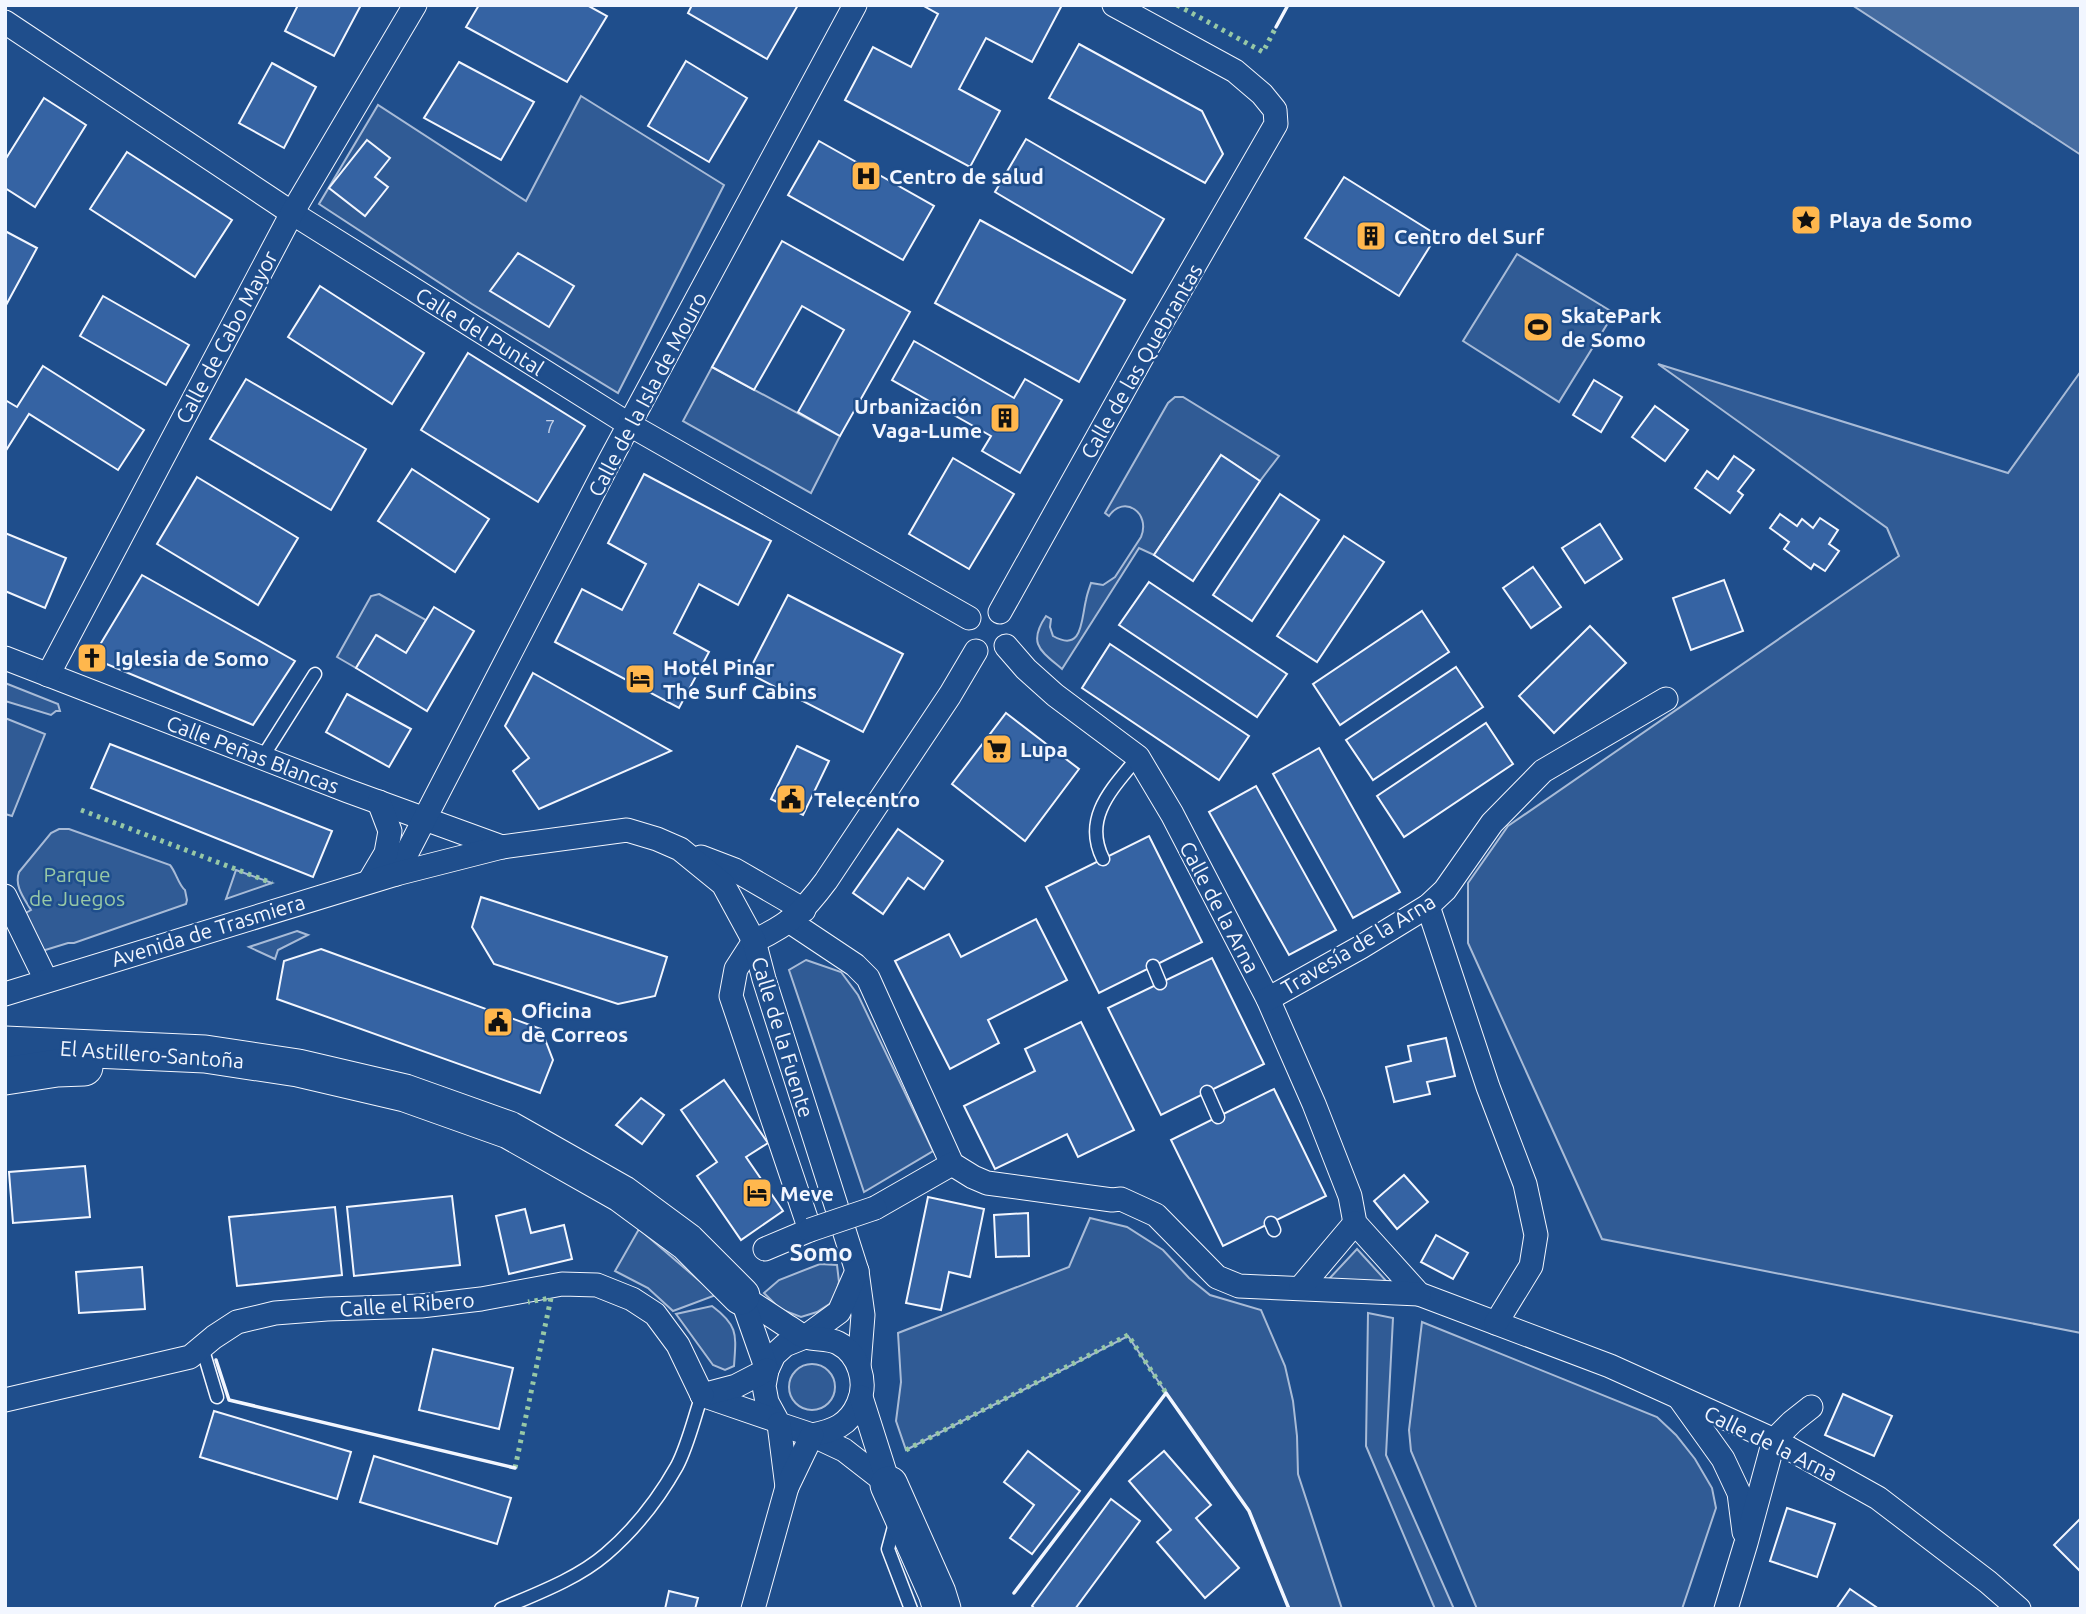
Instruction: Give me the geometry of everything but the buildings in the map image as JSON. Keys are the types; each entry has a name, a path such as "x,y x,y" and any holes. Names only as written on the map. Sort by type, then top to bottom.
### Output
{"main road":[{"name":"El Astillero-Santoña","path":"5,1045 205,1054 298,1068 405,1093 509,1130 622,1195 687,1242 741,1296"},
{"name":"El Astillero-Santoña","path":"5,1076 57,1068 126,1065 200,1063 298,1068"},
{"path":"894,1495 942,1609"}],"street":[{"name":"Calle de Cabo Mayor","path":"47,675 292,213 415,5"},
{"name":"Calle de la Isla de Mouro","path":"396,874 630,425 855,5"},
{"name":"Calle de las Quebrantas","path":"1000,612 1276,124 1275,110 1262,94 1235,71 1114,5"},
{"name":"Calle del Puntal","path":"5,22 292,213 630,425 969,618"},
{"path":"980,609 1000,612 1006,617 1011,632 1006,646 989,654 976,651 970,646 965,632 969,618 980,609"},
{"name":"Calle de la Arna","path":"1006,646 1026,669 1055,695 1138,757 1172,814 1268,999 1314,1104 1350,1196 1355,1223 1419,1294 1610,1366 1774,1440 1878,1498 2019,1609"},
{"path":"754,941 797,916 826,881 950,695 976,651"},
{"name":"Calle Peñas Blancas","path":"5,658 262,758 502,847"},
{"name":"Travesía de la Arna","path":"1268,999 1429,906 1445,890 1492,823 1543,771 1666,699"},
{"path":"442,784 448,808 463,833"},
{"path":"370,880 386,853 390,831 379,802"},
{"name":"Avenida de Trasmiera","path":"5,994 370,880 502,847 627,830 680,849 723,884 754,941"},
{"path":"680,849 736,870 797,916 868,978 952,1164 973,1177 987,1182 1121,1199 1156,1215 1217,1277 1239,1286 1419,1294"},
{"path":"5,896 46,980"},
{"path":"1429,906 1488,1087 1525,1184 1536,1235 1531,1266 1496,1323"},
{"name":"Calle de la Fuente","path":"754,941 736,969 731,996 810,1230"},
{"name":"Calle de la Fuente","path":"754,941 857,1272 863,1315 859,1366"},
{"path":"765,1249 875,1208 952,1164"},
{"path":"1301,1287 1355,1223"},
{"path":"787,1487 777,1422 767,1402 764,1386 767,1370 774,1356 786,1345 805,1337 839,1312 857,1272"},
{"name":"Calle el Ribero","path":"5,1400 190,1357 237,1322 275,1313 421,1306 481,1299 562,1284 597,1285 632,1299 654,1314 678,1345 702,1395"},
{"path":"741,1296 805,1337 837,1342 850,1352 859,1366 863,1381 861,1397 855,1411 844,1424 832,1431 812,1435"},
{"path":"741,1296 767,1370"},
{"path":"702,1395 736,1385 767,1370"},
{"path":"702,1395 812,1435 844,1450 894,1495"},
{"path":"861,1397 894,1495"},
{"path":"1680,1399 1723,1459 1738,1493 1746,1543"},
{"path":"1726,1609 1774,1440 1811,1407"},
{"path":"753,1609 787,1487 812,1435"}],"lane":[{"path":"262,758 315,674"},
{"path":"1103,859 1097,848 1096,824 1101,806 1138,757"},
{"path":"1153,966 1160,983"},
{"path":"1207,1092 1218,1116"},
{"path":"202,1347 217,1397"},
{"path":"501,1609 576,1574 606,1555 654,1502 678,1464 702,1395"},
{"path":"894,1495 888,1549 911,1609"}],"green space":[{"path":"581,96 724,185 618,393 472,304 319,204 378,105 526,201"},
{"name":"SkatePark de Somo","path":"1517,254 1614,313 1559,402 1463,341"},
{"path":"1658,364 2008,473 2081,371 2081,1333 1602,1239 1468,943 1468,883 1508,826 1899,556 1887,528"},
{"path":"712,367 840,436 811,493 683,421"},
{"path":"1175,397 1183,397 1279,456 1260,481 1221,455 1154,555 1139,548 1062,669 1039,646 1037,640 1040,626 1046,616 1051,619 1053,636 1063,640 1075,637 1079,632 1091,583 1103,585 1115,577 1141,537 1142,520 1134,509 1122,507 1109,516 1105,513 1168,403"},
{"path":"379,594 426,620 406,653 377,635 356,668 337,657 371,596"},
{"path":"5,683 58,704 60,711 51,715 5,701"},
{"path":"5,718 45,734 12,816 5,814"},
{"name":"Parque de Juegos","path":"59,829 69,829 170,865 185,890 186,904 74,943 42,951 24,914 31,910 20,892 18,877 19,872 51,833"},
{"path":"236,870 272,883 226,899"},
{"path":"297,931 308,935 278,950 275,959 249,947"},
{"path":"806,960 841,972 858,995 933,1151 864,1192 789,970"},
{"path":"1090,1218 1127,1227 1163,1250 1189,1278 1210,1295 1261,1310 1285,1366 1293,1401 1298,1474 1342,1609 1289,1609 1249,1511 1128,1336 906,1450 896,1421 901,1382 898,1333 1069,1267"},
{"path":"639,1229 716,1295 673,1311 648,1288 615,1271"},
{"path":"1357,1249 1388,1283 1329,1279"},
{"path":"820,1264 837,1265 839,1282 834,1301 817,1312 801,1317 780,1309 764,1293 779,1280"},
{"path":"712,1306 727,1319 734,1332 734,1366 725,1370 713,1365 676,1314"},
{"path":"1368,1313 1393,1318 1386,1455 1454,1609 1435,1609 1366,1446"},
{"path":"1422,1322 1657,1417 1676,1435 1695,1459 1712,1488 1716,1508 1682,1609 1477,1609 1411,1451 1409,1430"},
{"path":"812,1364 829,1370 835,1387 829,1404 812,1410 795,1404 789,1387 795,1370"}],"shaded area":[{"path":"1852,5 2081,5 2081,155"}],"hedge":[{"path":"1177,5 1263,52 1276,27"},
{"path":"81,810 272,883"},
{"path":"515,1468 551,1298 528,1302"},
{"path":"906,1450 1128,1335 1166,1393"}],"wall":[{"path":"1276,27 1288,5"},
{"path":"216,1360 229,1400 515,1468"},
{"path":"1014,1593 1166,1393 1249,1511 1289,1609"}],"place":[{"name":"Centro de salud","path":"866,176"},
{"name":"Playa de Somo","path":"1806,220"},
{"name":"Centro del Surf","path":"1371,236"},
{"name":"SkatePark de Somo","path":"1538,327"},
{"name":"Urbanización Vaga-Lume","path":"1005,418"},
{"name":"Iglesia de Somo","path":"92,658"},
{"name":"Hotel Pinar The Surf Cabins","path":"640,679"},
{"name":"Lupa","path":"997,749"},
{"name":"Telecentro","path":"791,799"},
{"name":"Oficina de Correos","path":"498,1022"},
{"name":"Meve","path":"757,1193"}],"district":[{"name":"Somo","path":"821,1252"}]}
